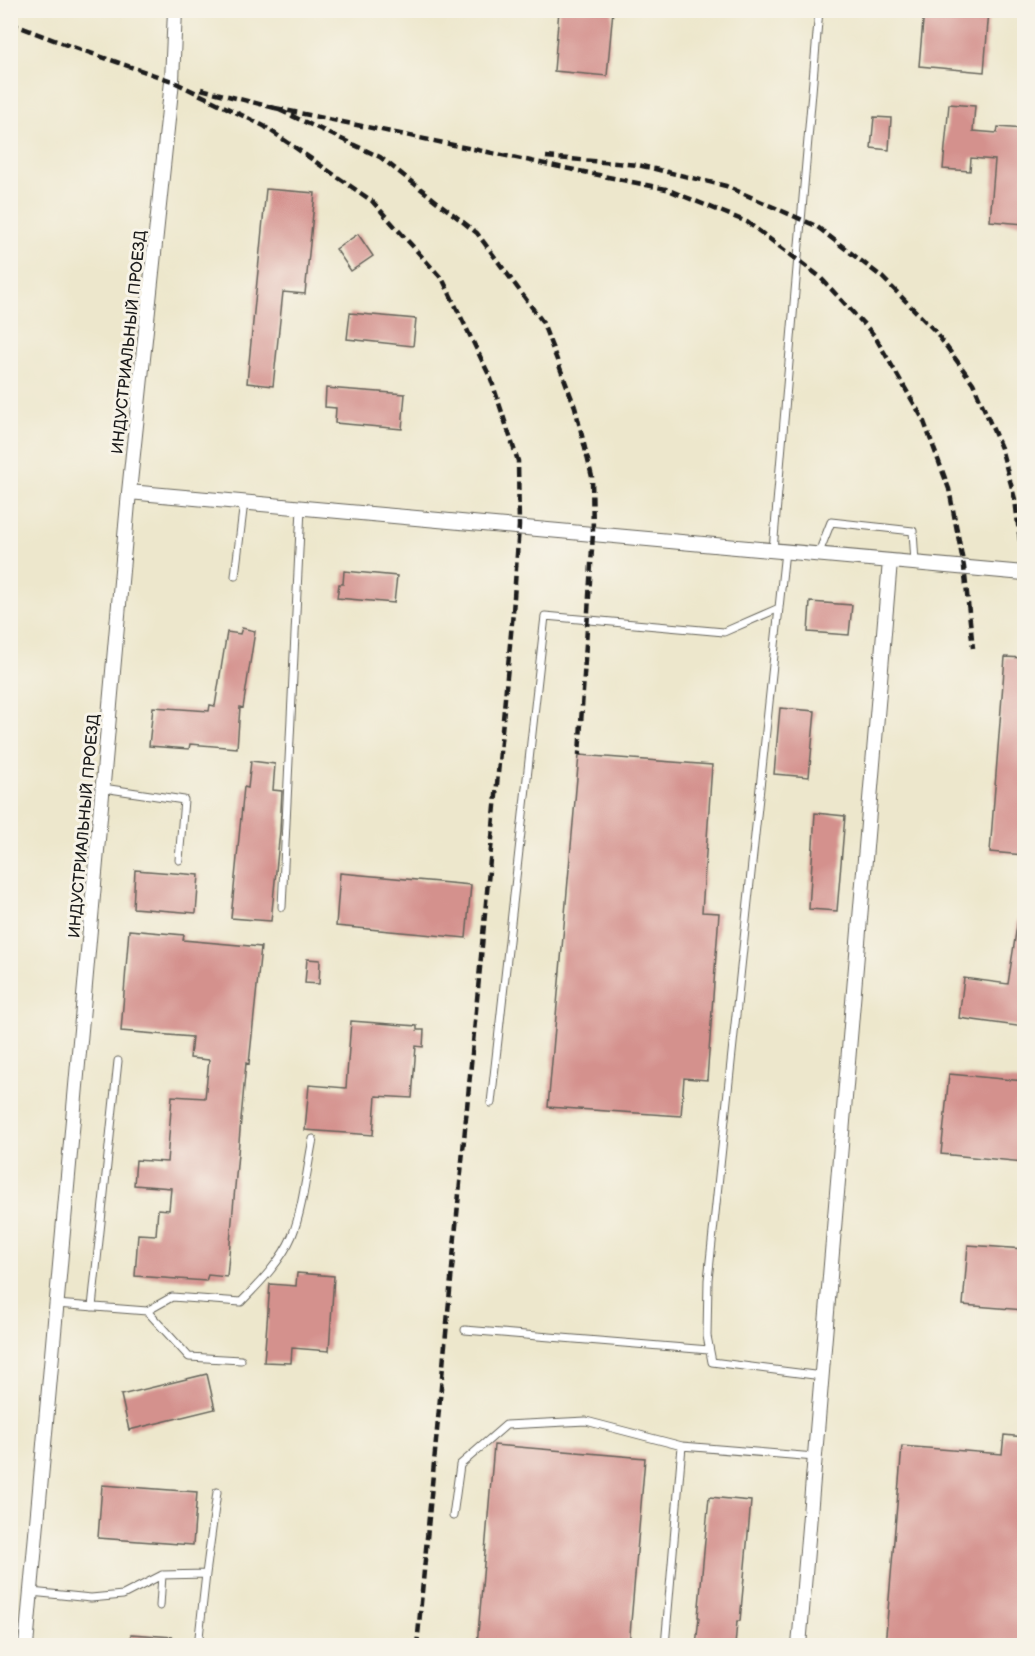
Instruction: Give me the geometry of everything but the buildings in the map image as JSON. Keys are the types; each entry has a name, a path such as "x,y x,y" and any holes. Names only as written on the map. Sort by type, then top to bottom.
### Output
{"street":[{"name":"ИНДУСТРИАЛЬНЫЙ ПРОЕЗД","path":"26,1646 129,492 172,81 175,10"},
{"path":"129,492 1024,573"},
{"path":"799,1646 890,561"}],"lane":[{"path":"819,10 779,551 779,608 708,1280 707,1336 712,1362 822,1376"},
{"path":"235,576 244,502"},
{"path":"282,907 301,508"},
{"path":"818,555 831,522 913,531 915,563"},
{"path":"491,1103 545,616 724,632 779,608"},
{"path":"103,788 184,800 179,860"},
{"path":"92,1307 118,1061"},
{"path":"56,1304 147,1311 172,1297 240,1302 261,1282 292,1237 313,1139"},
{"path":"147,1311 189,1357 241,1360"},
{"path":"465,1330 710,1350"},
{"path":"453,1516 460,1465 506,1425 586,1421 682,1446 815,1457"},
{"path":"665,1646 682,1446"},
{"path":"198,1646 217,1492"},
{"path":"31,1592 91,1598 123,1595 162,1575 206,1574"},
{"path":"160,1606 162,1575"}],"railway":[{"path":"10,23 172,81 264,126 372,201 443,280 491,379 518,461 519,526 513,612 417,1646"},
{"path":"201,89 275,108 380,157 477,233 542,321 575,407 592,477 593,533 579,755"},
{"path":"275,108 666,189 747,222 819,276 874,335 923,419 949,489 964,567 973,648"},
{"path":"546,157 638,165 726,186 816,226 882,277 935,331 973,383 1001,448 1015,499 1024,575"},
{"path":"1021,657 1024,611"}]}
